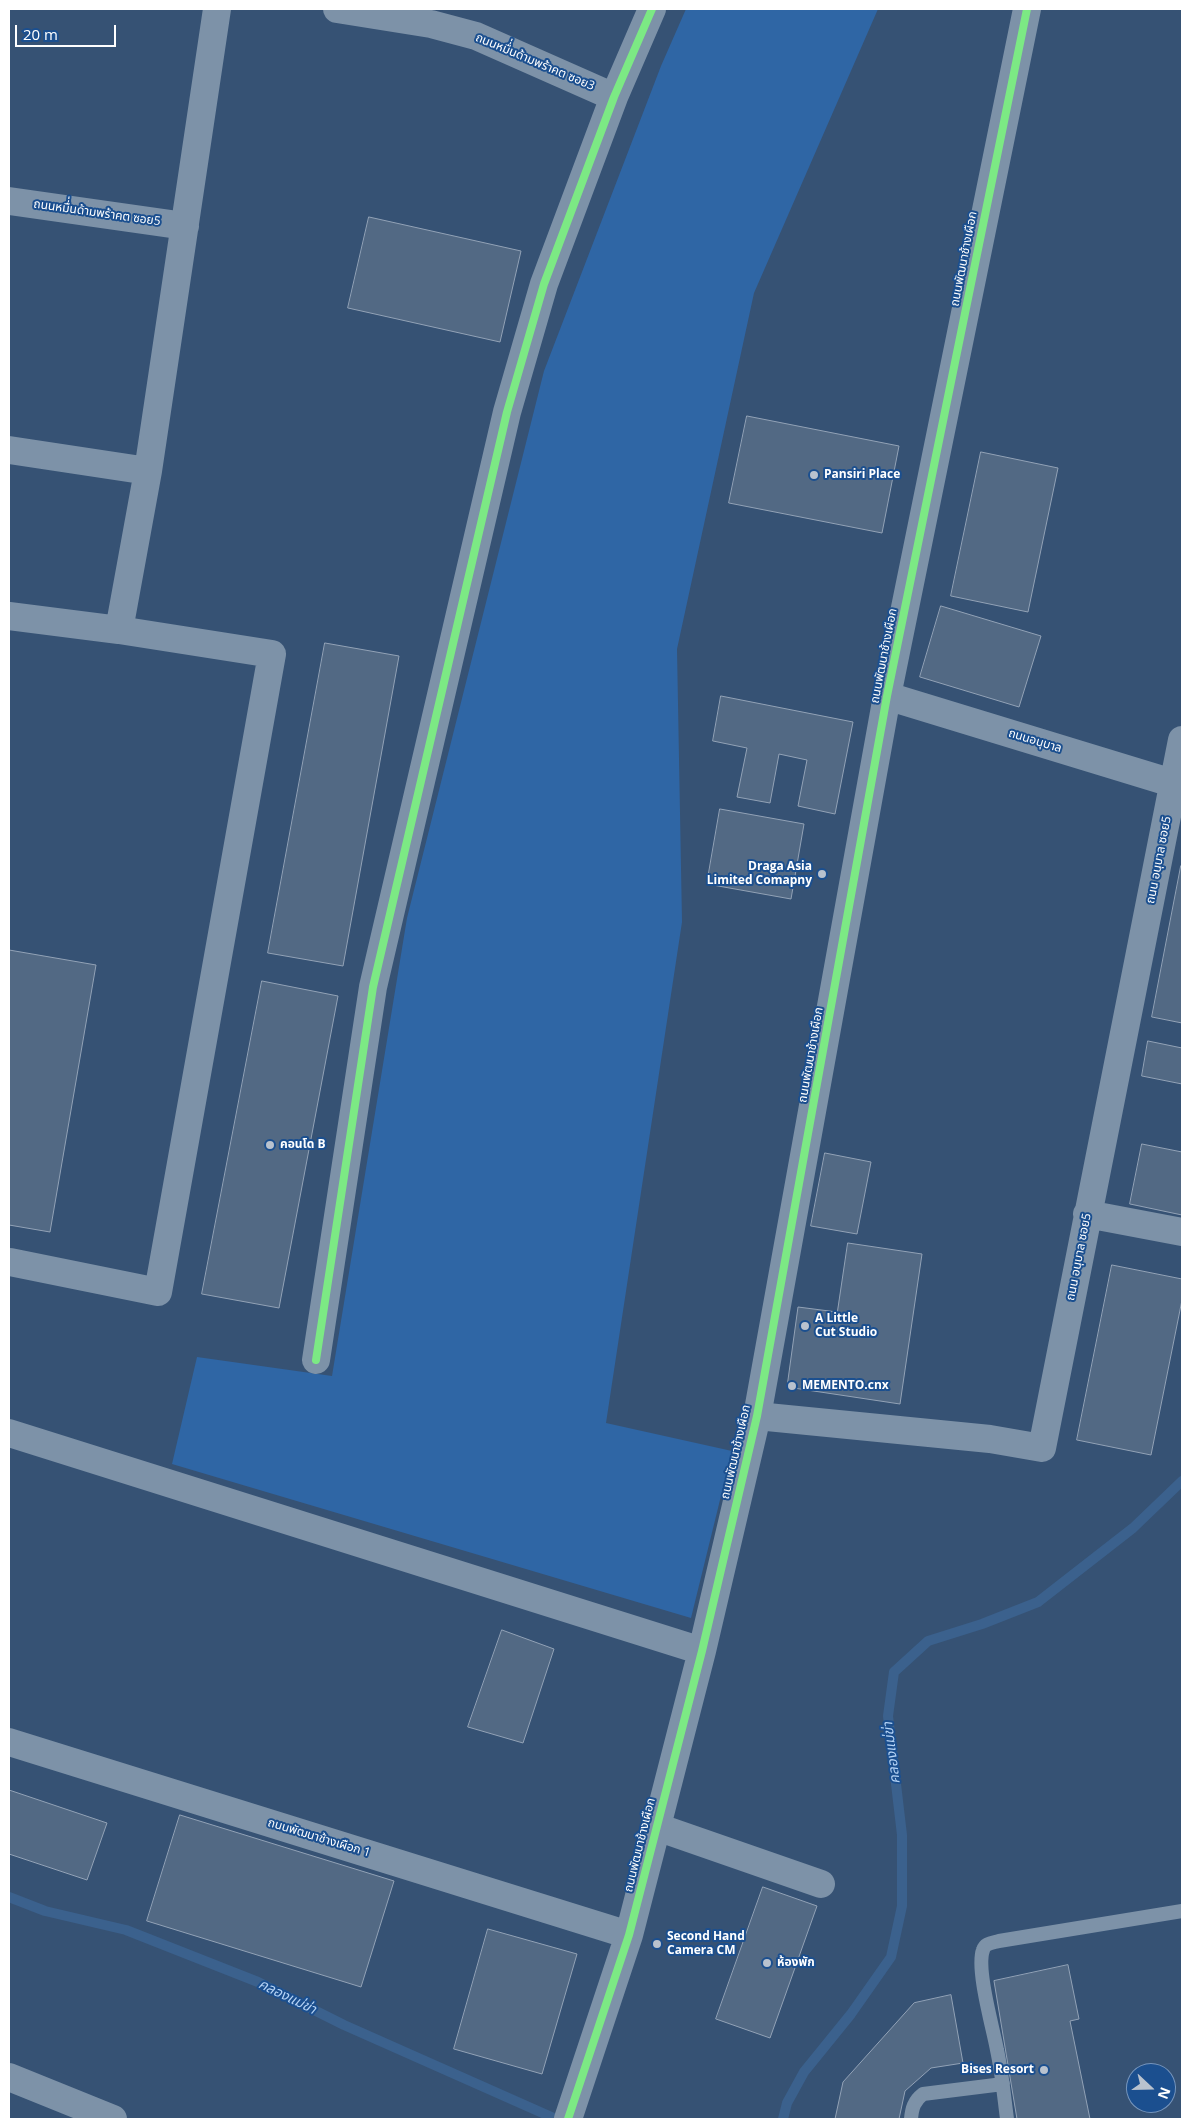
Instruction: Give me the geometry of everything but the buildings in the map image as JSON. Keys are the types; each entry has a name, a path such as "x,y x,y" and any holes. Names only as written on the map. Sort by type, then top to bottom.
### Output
{"street":[{"path":"119,630 148,470 217,9"},
{"name":"ถนนหมื่่นด้ามพร้าคต ซอย3","path":"337,9 431,24 476,36 614,96"},
{"path":"316,1360 373,987 505,422 544,284 614,96 652,9"},
{"name":"ถนนพัฒนาช้างเผือก","path":"572,2107 629,1935 702,1651 757,1416 887,696 1027,9"},
{"name":"ถนนหมื่่นด้ามพร้าคต ซอย5","path":"9,201 185,226"},
{"path":"9,450 148,470"},
{"path":"9,616 119,630 272,654 158,1292 10,1262"},
{"name":"ถนนอนุบาล","path":"887,696 1178,785"},
{"name":"ถนน อนุบาล ซอย5","path":"757,1416 990,1439 1042,1448 1087,1214 1178,785 1182,740"},
{"path":"1087,1214 1182,1232"},
{"path":"9,1433 702,1651"},
{"name":"ถนนพัฒนาช้างเผือก 1","path":"9,1742 629,1935"},
{"path":"657,1827 821,1884"},
{"path":"9,2077 113,2119"}],"lane":[{"path":"1007,2119 1003,2084 984,1980 981,1955 983,1947 999,1941 1182,1911"},
{"path":"911,2119 912,2107 923,2094 1003,2084"}],"shaded area":[{"path":"686,9 878,9 754,293 677,649 682,922 606,1423 732,1451 691,1618 172,1464 197,1357 332,1376 407,918 544,371 661,66"}],"waterway":[{"name":"คลองแม่ข่า","path":"783,2119 787,2103 804,2072 851,2014 891,1957 902,1906 902,1835 888,1716 894,1672 928,1641 982,1624 1038,1602 1133,1528 1182,1481"},
{"name":"คลองแม่ข่า","path":"9,1897 45,1911 126,1930 258,1982 344,2025 556,2119"}],"cycle path":[{"path":"316,1360 373,987 507,412 544,284 614,97 652,9"},
{"path":"568,2119 629,1935 702,1651 757,1416 887,696 1027,9"}],"place":[{"name":"Pansiri Place","path":"814,475"},
{"name":"Draga Asia Limited Comapny","path":"822,874"},
{"name":"คอนโด B","path":"270,1145"},
{"name":"A Little Cut Studio","path":"805,1326"},
{"name":"MEMENTO.cnx","path":"792,1386"},
{"name":"Second Hand Camera CM","path":"657,1944"},
{"name":"ห้องพัก","path":"767,1963"},
{"name":"Bises Resort","path":"1044,2070"}]}
